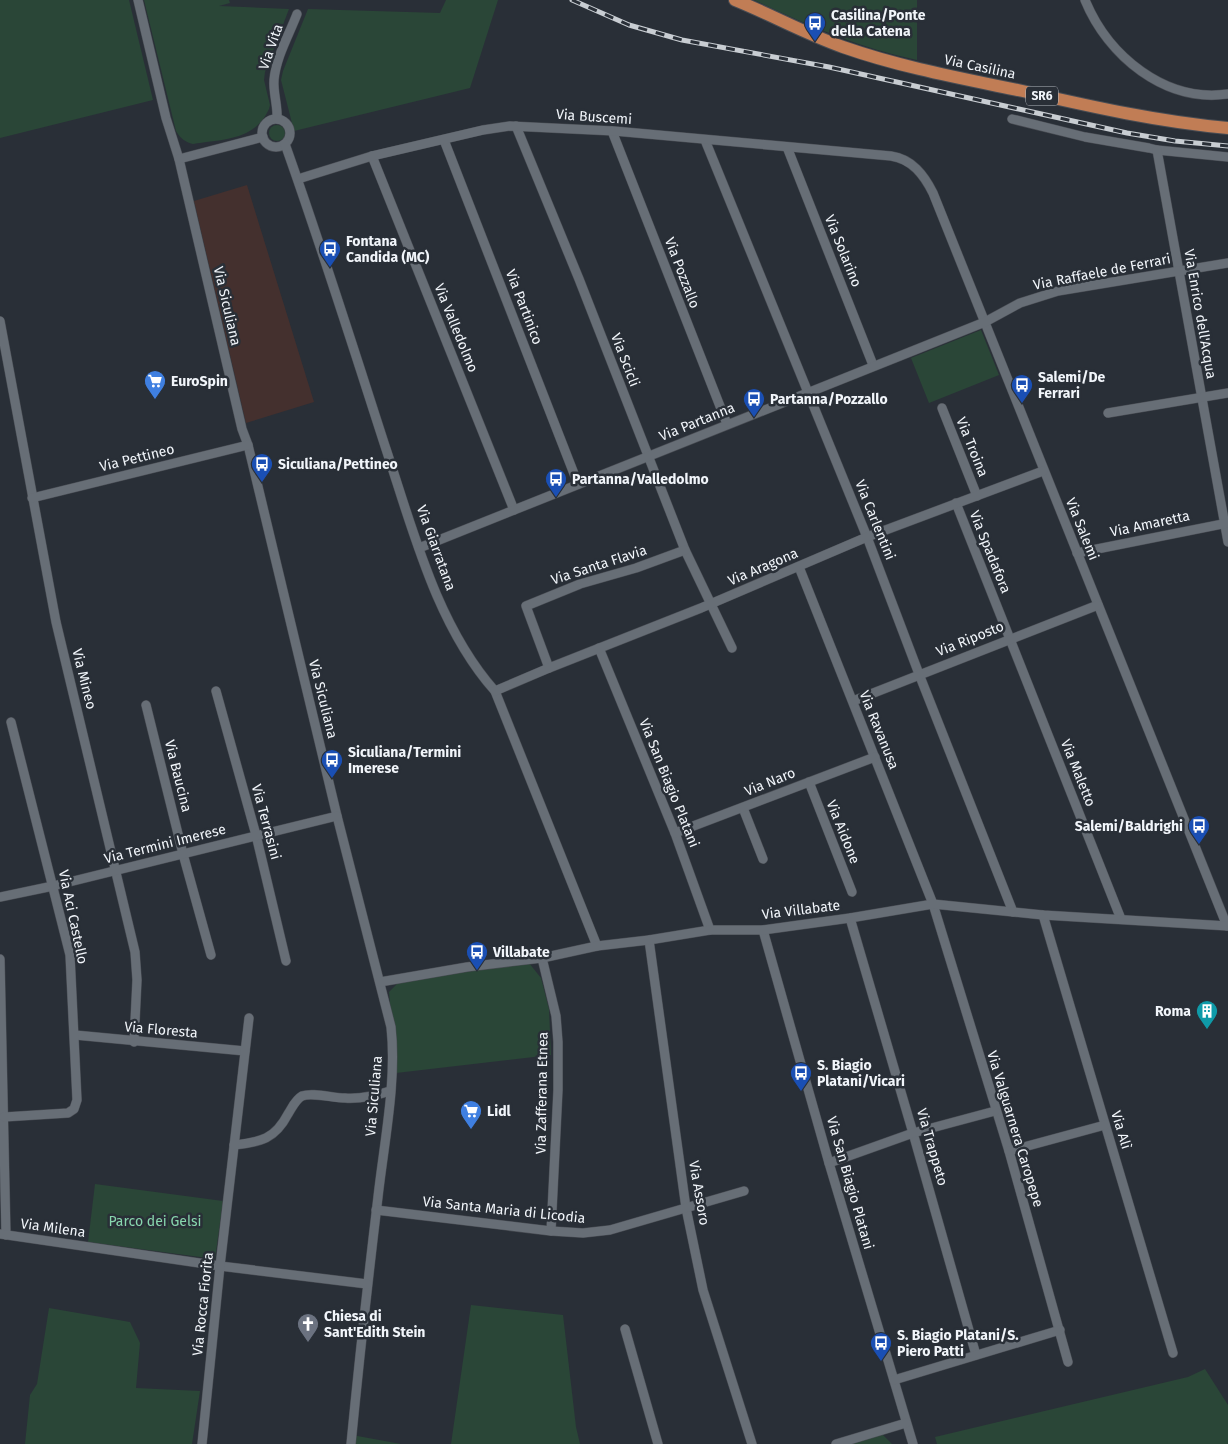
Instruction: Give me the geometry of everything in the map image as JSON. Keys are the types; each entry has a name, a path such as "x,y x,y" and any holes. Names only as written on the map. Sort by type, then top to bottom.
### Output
{"main road":[{"name":"Via Casilina","path":"740,1 831,42 893,62 977,82 1137,115 1189,124 1228,128"}],"street":[{"name":"Via Siculiana","path":"138,0 166,118 179,159 240,420 248,445 391,1032 390,1091 367,1284 351,1444"},
{"path":"1085,0 1092,16 1106,38 1124,58 1143,73 1163,83 1186,91 1228,94"},
{"name":"Via Vita","path":"277,119 275,73 297,14"},
{"path":"277,119 286,123 290,130 290,138 285,144 272,147 267,144 262,132 268,122 277,119"},
{"path":"1012,119 1069,134 1157,150 1228,157"},
{"name":"Via Buscemi","path":"298,179 372,156 489,128 516,126 612,131 895,156"},
{"name":"Via Scicli","path":"516,126 579,279 685,550 732,648"},
{"name":"Via Pozzallo","path":"612,131 727,424"},
{"path":"179,159 263,137"},
{"name":"Via Partinico","path":"444,140 578,484"},
{"name":"Via Carlentini","path":"705,140 867,537 1013,912"},
{"name":"Via Giarratana","path":"285,144 419,548 453,628 472,663 495,691 597,946"},
{"name":"Via Solarino","path":"787,147 873,365"},
{"name":"Via Enrico dell'Acqua","path":"1157,150 1228,542"},
{"name":"Via Valledolmo","path":"372,156 514,510"},
{"name":"Via Salemi","path":"895,156 911,164 926,181 985,322 1043,471 1227,926"},
{"name":"Via Raffaele de Ferrari","path":"985,322 1020,303 1050,294 1228,263"},
{"name":"Via Mineo","path":"0,321 56,622 137,967 134,1042"},
{"name":"Via Partanna","path":"419,548 807,391 985,322"},
{"path":"1108,413 1228,393"},
{"name":"Via Troina","path":"942,408 977,496"},
{"name":"Via Pettineo","path":"32,498 248,445"},
{"name":"Via Aragona","path":"495,691 710,604 867,537 1043,471"},
{"name":"Via Spadafora","path":"956,503 1010,638"},
{"name":"Via Amaretta","path":"1077,553 1226,523"},
{"name":"Via Santa Flavia","path":"549,668 526,606 580,584 636,568 685,550"},
{"name":"Via Ravanusa","path":"799,567 933,904"},
{"name":"Via Riposto","path":"853,701 1098,605"},
{"name":"Via Maletto","path":"1010,638 1121,919"},
{"name":"Via San Biagio Platani","path":"599,648 675,833 710,930"},
{"name":"Via Terrasini","path":"216,692 256,835 286,961"},
{"name":"Via Baucina","path":"146,705 183,854 211,955"},
{"name":"Via Aci Castello","path":"4,1117 65,1114 74,1109 77,1100 70,955 11,722"},
{"name":"Via Naro","path":"675,833 875,757"},
{"name":"Via Aidone","path":"809,782 852,892"},
{"path":"743,808 763,860"},
{"name":"Via Termini Imerese","path":"0,897 116,871 337,816"},
{"name":"Via Villabate","path":"380,982 542,958 597,946 710,930 763,930 933,904 1013,912 1227,926"},
{"name":"Via Valguarnera Caropepe","path":"933,904 995,1111 1009,1151 1068,1362"},
{"name":"Via Alì","path":"1043,914 1173,1353"},
{"name":"Via Trappeto","path":"850,918 976,1355"},
{"name":"Via San Biagio Platani","path":"763,930 912,1444"},
{"name":"Via Assoro","path":"649,940 686,1208 703,1290 752,1444"},
{"name":"Via Zafferana Etnea","path":"542,958 556,1016 558,1042 558,1090 551,1231"},
{"path":"0,959 4,1117 3,1234"},
{"name":"Via Rocca Fiorita","path":"202,1444 220,1266 249,1018"},
{"name":"Via Floresta","path":"75,1035 245,1051"},
{"path":"234,1145 260,1141 270,1136 280,1128 295,1102 301,1097 313,1095 358,1098 390,1091"},
{"path":"829,1162 913,1133 995,1111"},
{"path":"1009,1151 1105,1125"},
{"name":"Via Santa Maria di Licodia","path":"376,1210 551,1231 583,1233 610,1230 744,1190"},
{"name":"Via Milena","path":"3,1234 220,1266 367,1284"},
{"path":"625,1329 658,1444"},
{"path":"894,1380 1060,1330"},
{"path":"836,1444 906,1423"}],"shaded area":[{"path":"247,185 314,402 246,423 194,201"}],"green space":[{"path":"0,0 129,0 153,100 0,138"},
{"path":"144,0 229,0 230,3 219,6 289,9 265,72 264,80 270,105 269,109 255,127 237,137 193,144 185,141 180,136 176,131"},
{"path":"446,0 498,0 470,88 294,131 281,80 308,9 440,13"},
{"path":"754,0 917,0 917,60 854,42 814,27"},
{"path":"274,125 280,125 285,130 283,139 274,141 269,136 269,130"},
{"path":"981,330 999,375 929,403 911,358"},
{"path":"529,963 541,978 549,1009 551,1055 396,1073 389,992 400,981"},
{"name":"Parco dei Gelsi","path":"95,1184 223,1201 215,1259 88,1242"},
{"path":"471,1305 563,1315 576,1427 580,1444 451,1444"},
{"path":"49,1308 130,1322 140,1343 136,1388 200,1391 192,1444 25,1444 30,1395 37,1384"},
{"path":"1205,1369 1228,1405 1228,1444 937,1444 935,1437 1188,1377"},
{"path":"879,1431 892,1444 836,1444"},
{"path":"352,1435 401,1444 351,1444"}],"railway":[{"path":"572,0 629,25 682,40 829,67 1127,133 1175,141 1228,146"}],"place":[{"name":"Casilina/Ponte della Catena","path":"815,42"},
{"name":"Fontana Candida (MC)","path":"330,268"},
{"name":"EuroSpin","path":"155,400"},
{"name":"Salemi/De Ferrari","path":"1022,404"},
{"name":"Partanna/Pozzallo","path":"754,418"},
{"name":"Siculiana/Pettineo","path":"262,483"},
{"name":"Partanna/Valledolmo","path":"556,498"},
{"name":"Siculiana/Termini Imerese","path":"332,779"},
{"name":"Salemi/Baldrighi","path":"1199,845"},
{"name":"Villabate","path":"477,971"},
{"name":"Roma","path":"1207,1030"},
{"name":"S. Biagio Platani/Vicari","path":"801,1092"},
{"name":"Lidl","path":"471,1130"},
{"name":"Chiesa di Sant'Edith Stein","path":"308,1343"},
{"name":"S. Biagio Platani/S. Piero Patti","path":"881,1362"}]}
